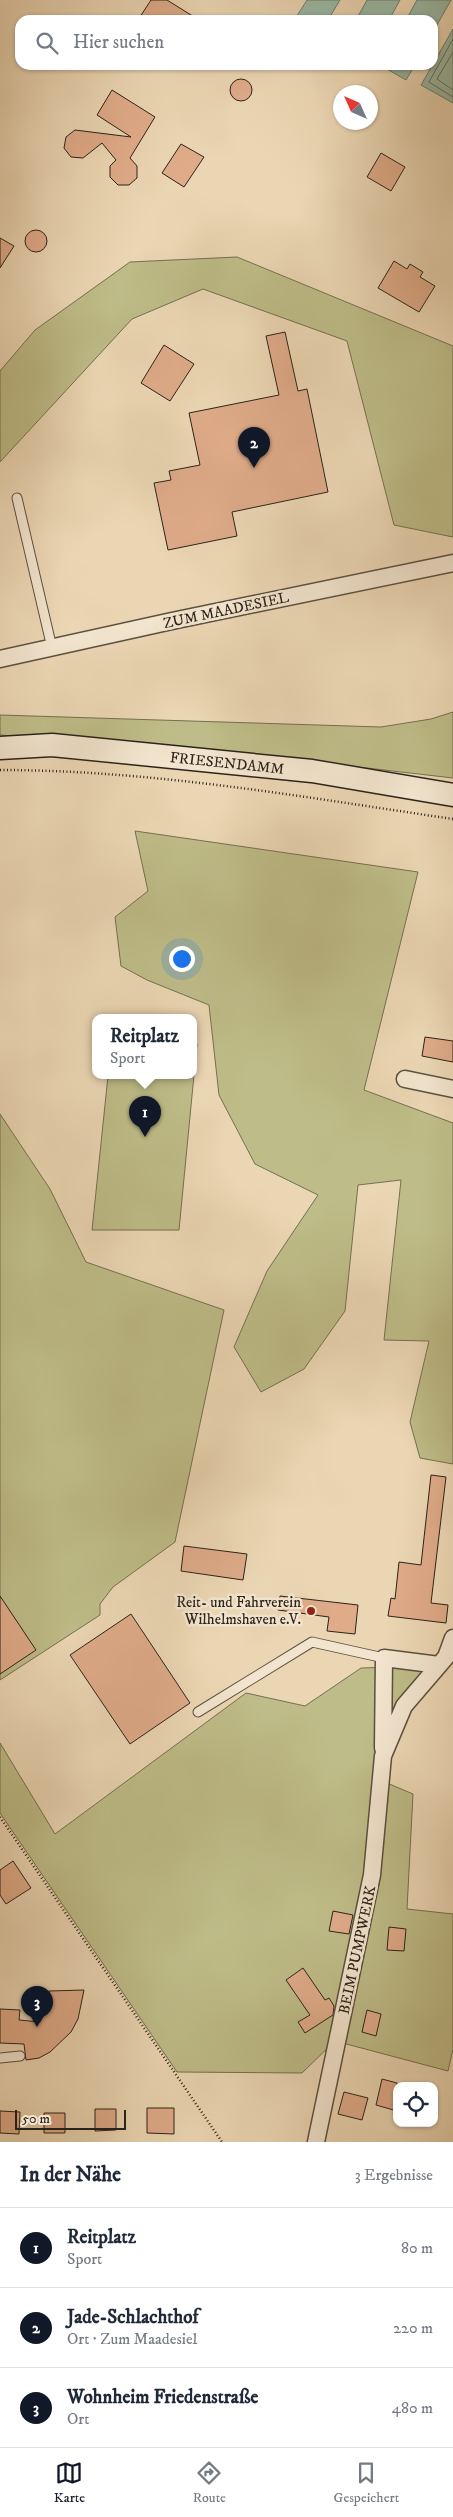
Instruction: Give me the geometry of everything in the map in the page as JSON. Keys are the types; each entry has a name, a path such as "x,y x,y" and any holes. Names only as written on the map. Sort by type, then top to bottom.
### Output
{"main road":[{"name":"FRIESENDAMM","path":"0,748 52,745 148,754 312,772 453,795"}],"street":[{"name":"ZUM MAADESIEL","path":"0,659 172,621 453,563"},
{"path":"405,1079 453,1089"},
{"name":"BEIM PUMPWERK","path":"382,1756 404,1706 439,1665 452,1645 453,1638"},
{"path":"384,1658 439,1665"},
{"name":"BEIM PUMPWERK","path":"316,2142 372,1875 382,1756 384,1658"}],"lane":[{"path":"17,498 52,648"},
{"path":"198,1712 312,1642 384,1658"},
{"path":"0,2058 20,2056"}],"path":[{"path":"0,770 62,770 194,783 453,819"},
{"path":"0,1817 222,2142"}],"shaded area":[{"path":"237,257 453,346 453,537 394,525 347,341 203,289 132,319 0,462 0,371 35,330 130,262"},
{"path":"453,712 453,778 289,759 0,735 0,715 381,727 431,719"},
{"path":"135,831 418,872 364,1090 453,1123 453,1464 420,1458 410,1422 429,1341 384,1340 401,1180 358,1185 345,1311 304,1369 261,1392 234,1347 267,1271 318,1195 255,1164 219,1095 209,1005 147,980 121,966 115,917 148,891"},
{"path":"108,1079 194,1079 179,1230 92,1230"},
{"path":"0,1114 50,1189 86,1262 224,1310 175,1542 113,1587 100,1604 100,1615 0,1680"},
{"path":"430,1666 389,1717 387,1783 413,1794 407,1909 453,1914 453,2049 448,2071 335,2041 302,2073 177,2072 0,1813 0,1743 55,1834 246,1693 305,1706 361,1668"}],"water":[{"path":"307,0 340,0 331,15 298,15"},
{"path":"367,0 400,0 392,15 359,15"},
{"path":"417,0 451,0 438,23 438,15 409,15"},
{"path":"453,29 453,103 421,85 430,70 438,70 438,55"},
{"path":"389,70 412,70 406,80"}],"building":[{"path":"151,0 167,0 191,15 141,15"},
{"path":"241,79 249,82 252,90 249,98 241,101 233,98 230,90 233,82"},
{"path":"112,90 155,117 130,158 137,166 137,178 129,185 118,185 110,177 110,166 116,160 102,143 83,158 71,157 64,148 66,137 75,130 131,137 97,115"},
{"path":"181,144 204,157 184,187 162,173"},
{"path":"381,153 405,167 391,191 367,177"},
{"path":"36,230 44,233 47,241 44,249 36,252 28,249 25,241 28,233"},
{"path":"0,238 14,246 0,268"},
{"path":"394,261 407,269 410,264 423,272 420,277 435,286 419,312 378,288"},
{"path":"285,332 298,391 307,389 328,492 232,512 237,536 168,550 154,483 171,480 169,471 200,465 189,413 279,395 266,336"},
{"path":"164,345 194,364 170,401 141,383"},
{"path":"425,1037 453,1041 453,1062 422,1056"},
{"path":"431,1475 446,1477 431,1603 448,1605 446,1623 388,1616 391,1598 395,1599 399,1562 421,1565"},
{"path":"184,1546 247,1554 243,1580 181,1571"},
{"path":"0,1596 36,1650 0,1674"},
{"path":"280,1596 358,1605 355,1634 327,1631 329,1617 278,1610"},
{"name":"Reit- und Fahrverein Wilhelmshaven e.V.","path":"131,1614 190,1703 130,1744 70,1655"},
{"path":"13,1861 31,1888 6,1904 0,1895 0,1870"},
{"path":"333,1911 353,1915 349,1934 329,1931"},
{"path":"389,1927 406,1929 404,1951 387,1950"},
{"path":"303,1968 325,2000 329,1998 334,2006 333,2015 305,2033 298,2022 310,2015 286,1980"},
{"path":"84,1990 78,2019 71,2032 50,2052 39,2058 26,2060 24,2044 0,2043 0,2009 20,2010 19,2020 40,2022 47,2009 49,1991"},
{"path":"367,2010 381,2014 376,2036 362,2032"},
{"path":"382,2079 393,2082 393,2110 376,2105"},
{"path":"344,2092 368,2098 362,2120 338,2114"},
{"path":"147,2108 174,2108 174,2134 147,2133"},
{"path":"95,2109 116,2109 116,2130 95,2131"},
{"path":"0,2111 20,2112 19,2134 0,2133"},
{"path":"44,2113 65,2113 65,2133 44,2133"}],"place":[{"name":"Jade-Schlachthof","path":"254,468"},
{"name":"Reitplatz","path":"145,1137"},
{"name":"Reit- und Fahrverein Wilhelmshaven e.V.","path":"311,1611"},
{"name":"Wohnheim Friedenstraße","path":"37,2027"}]}
